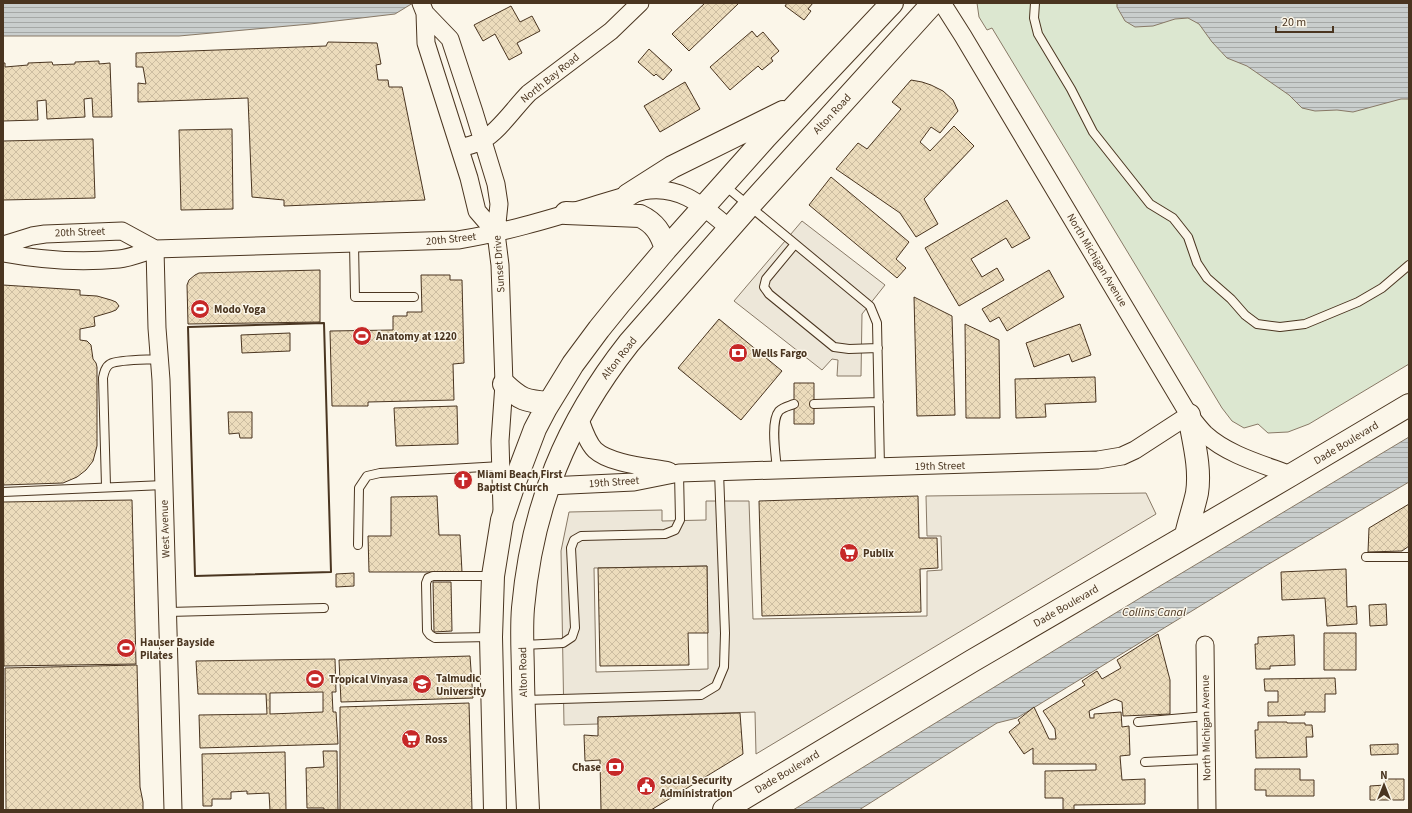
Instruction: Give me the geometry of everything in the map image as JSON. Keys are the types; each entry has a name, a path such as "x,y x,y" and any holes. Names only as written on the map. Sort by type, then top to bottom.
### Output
{"main road":[{"path":"495,810 491,637 492,576 502,520 535,429 572,364 590,340 666,249 796,105 892,3"},
{"name":"Alton Road","path":"528,810 522,645 523,609 527,571 539,513 564,445 593,392 620,355 748,206 933,3"},
{"path":"628,195 672,167 796,105"},
{"path":"566,213 640,216 647,219 658,228 666,249"},
{"path":"504,384 526,401 549,403"},
{"name":"Dade Boulevard","path":"724,810 972,661 1186,535 1291,476 1409,405"},
{"path":"1186,535 1197,493 1198,481 1197,462 1189,415"}],"street":[{"name":"North Bay Road","path":"460,148 483,141 502,123 517,104 529,93 611,31 640,3"},
{"name":"North Michigan Avenue","path":"942,3 1189,415 1205,434 1222,446 1240,456 1291,476"},
{"name":"Sunset Drive","path":"423,8 450,39 495,180 499,204 496,233 500,265 504,384 500,441 502,520"},
{"path":"423,8 426,42 460,148 477,211 496,233"},
{"path":"436,74 459,67"},
{"name":"20th Street","path":"3,254 46,260 121,259 155,249 450,241 496,233 652,189 666,189 680,193 703,207 729,228"},
{"name":"20th Street","path":"3,245 32,236 45,234 122,231 155,249"},
{"name":"West Avenue","path":"155,249 168,612 172,810"},
{"name":"19th Street","path":"548,486 634,482 679,473 1098,460 1122,456 1158,436 1189,415"},
{"name":"19th Street","path":"578,418 594,450 604,457 679,473"},
{"name":"North Michigan Avenue","path":"1205,645 1207,810"}],"lane":[{"path":"1035,3 1034,18 1038,34 1071,89 1093,132 1150,204 1173,218 1188,237 1197,263 1208,278 1231,299 1245,315 1257,324 1280,327 1305,324 1358,302 1382,288 1409,265"},
{"path":"724,185 870,306 877,323 880,467"},
{"path":"354,244 355,297 414,297"},
{"path":"795,244 766,279 764,287 769,294 834,347 849,349 878,348"},
{"path":"106,486 103,378 106,369 109,364 118,362 159,359"},
{"path":"814,404 879,402"},
{"path":"777,470 774,428 776,418 779,412 785,407 794,404"},
{"path":"358,545 359,488 367,476 380,473 501,466"},
{"path":"524,700 701,695 716,686 724,667 725,633 719,472"},
{"path":"522,645 564,643 572,637 574,628 571,548 574,540 581,536 665,534 675,530 680,520 679,473"},
{"path":"3,492 106,486 164,485"},
{"path":"1366,557 1409,557"},
{"path":"491,637 435,638 430,635 427,631 426,583 428,578 433,576 492,576"},
{"path":"168,612 324,608"},
{"path":"1138,722 1206,716"},
{"path":"1145,762 1206,759"}],"green space":[{"path":"977,3 1409,3 1409,364 1309,424 1288,432 1268,433 1258,424 1244,428 1232,421 1222,408 992,28 987,30 979,17"}],"shaded area":[{"path":"802,221 885,285 862,314 861,376 837,376 838,360 832,359 822,370 734,301"},
{"path":"1146,493 1156,514 756,754 755,712 598,717 598,724 564,725 561,551 569,512 662,510 662,521 706,520 706,501 749,501 753,619 927,616 927,571 942,570 941,536 927,536 926,496","holes":["707,566 708,669 596,672 594,568"]}],"water":[{"path":"3,3 413,3 395,14 310,24 179,36 3,36"},
{"path":"1117,3 1409,3 1409,99 1401,99 1353,112 1337,110 1315,111 1302,108 1289,95 1247,66 1227,58 1212,42 1199,24 1188,18 1175,19 1153,26 1135,27 1125,21 1117,7"},
{"name":"Collins Canal","path":"1409,437 1409,482 1267,565 1017,718 997,723 859,810 793,810 1145,595"}],"building":[{"path":"705,3 739,3 689,51 672,34"},
{"path":"787,3 813,3 808,9 811,11 804,20 785,6"},
{"path":"511,6 520,22 532,16 540,31 517,43 522,53 509,60 495,34 483,41 474,25"},
{"path":"752,31 757,37 763,32 779,51 771,58 773,61 762,70 758,66 730,90 710,67"},
{"path":"328,42 377,43 381,64 376,65 378,80 388,80 389,87 402,87 425,200 284,206 284,200 252,197 248,98 138,102 138,83 146,84 143,67 136,67 136,53 326,46"},
{"path":"649,49 672,70 663,80 656,74 654,76 638,62"},
{"path":"99,61 99,64 110,63 112,117 93,117 92,98 84,99 85,117 47,119 46,100 37,101 38,120 3,121 3,63 5,63 5,67 28,65 28,63 52,62 53,65"},
{"path":"911,80 931,85 943,91 953,100 958,111 940,133 931,127 920,142 930,151 954,126 974,146 924,199 938,224 916,237 900,213 836,169 858,143 867,149 901,109 892,102"},
{"path":"685,82 700,109 660,132 644,106"},
{"path":"232,129 233,209 181,210 179,130"},
{"path":"93,139 95,198 3,200 3,141"},
{"path":"831,177 909,242 896,259 906,268 897,278 809,205"},
{"path":"1007,200 1030,238 1012,248 1006,238 971,259 982,277 997,268 1004,280 959,306 925,248"},
{"path":"320,270 320,322 188,324 187,285 189,280 199,273"},
{"path":"1049,270 1064,297 1007,331 999,317 990,322 982,309"},
{"path":"421,275 450,275 450,280 462,280 464,363 453,364 454,400 368,402 368,406 332,406 330,331 393,330 393,316 407,316 407,312 422,312"},
{"path":"3,285 80,290 80,295 97,296 116,302 119,306 116,310 94,317 95,326 80,329 80,340 87,341 91,345 93,359 97,367 97,446 93,461 86,470 77,477 63,483 3,485"},
{"path":"914,297 952,316 955,415 917,416"},
{"path":"719,319 782,371 741,420 678,368"},
{"path":"965,324 999,340 1000,418 966,418"},
{"path":"1080,324 1091,355 1072,362 1069,354 1034,367 1026,343"},
{"path":"290,333 290,351 242,353 241,335"},
{"path":"1095,377 1096,402 1045,404 1046,417 1016,418 1015,379"},
{"path":"794,383 814,383 814,424 794,424"},
{"path":"457,406 458,444 396,446 394,408"},
{"path":"228,412 252,412 252,438 240,438 239,433 229,434"},
{"path":"437,496 439,535 460,535 462,572 369,572 368,536 391,536 391,497"},
{"name":"Publix","path":"918,496 919,538 937,538 938,568 920,569 921,612 762,616 759,501"},
{"path":"132,500 136,664 4,666 3,502"},
{"path":"1409,504 1409,546 1402,551 1368,552 1369,528"},
{"path":"707,566 708,633 688,633 689,665 600,666 598,568"},
{"path":"1346,569 1347,607 1356,606 1357,624 1327,626 1325,598 1282,600 1281,572"},
{"path":"354,573 354,586 336,587 336,574"},
{"path":"433,582 451,582 452,631 434,632"},
{"path":"1386,604 1387,625 1370,626 1369,605"},
{"path":"1324,633 1356,633 1356,670 1324,670"},
{"path":"1158,634 1170,680 1170,714 1123,716 1122,702 1115,699 1089,711 1090,718 1094,718 1094,714 1121,712 1122,727 1129,726 1130,755 1120,756 1122,780 1145,779 1145,804 1074,805 1074,810 1063,810 1063,798 1045,798 1045,771 1096,770 1096,764 1033,764 1033,748 1024,754 1009,732 1020,723 1018,720 1034,707 1049,739 1056,739 1055,729 1043,711 1085,685 1082,681 1097,671 1102,679 1121,668 1117,660"},
{"path":"1294,635 1295,665 1270,666 1270,669 1256,669 1255,644 1258,644 1258,637"},
{"path":"470,656 473,698 341,702 339,660"},
{"path":"335,659 336,692 332,692 333,712 336,712 338,744 200,748 199,715 267,714 266,694 198,694 196,661","holes":["323,692 323,712 270,714 270,693"]},
{"path":"137,665 140,787 143,810 6,810 5,668"},
{"path":"1335,678 1336,694 1325,694 1325,712 1305,712 1305,715 1268,716 1268,702 1278,702 1278,691 1265,691 1264,679"},
{"path":"469,703 472,810 340,810 340,707"},
{"name":"Social Security Administration","path":"740,713 743,754 651,810 601,810 600,760 585,761 584,735 598,736 598,717"},
{"path":"1258,722 1305,723 1305,725 1312,725 1313,737 1306,737 1307,757 1256,758 1255,730 1258,730"},
{"path":"1398,744 1398,754 1371,755 1370,745"},
{"path":"323,751 337,751 338,810 307,808 306,768 324,767"},
{"path":"285,752 286,810 270,810 269,793 247,794 247,791 231,792 231,799 212,799 212,806 203,806 202,754"},
{"path":"1255,769 1300,769 1300,780 1314,780 1314,796 1266,796 1266,790 1255,790"},
{"path":"1385,779 1404,779 1404,800 1370,800 1370,786 1385,785"}],"wall":[{"path":"324,323 331,572 195,576 188,327 324,323"}],"place":[{"name":"Modo Yoga","path":"200,309"},
{"name":"Anatomy at 1220","path":"362,336"},
{"name":"Wells Fargo","path":"738,353"},
{"name":"Miami Beach First Baptist Church","path":"463,480"},
{"name":"Publix","path":"849,553"},
{"name":"Hauser Bayside Pilates","path":"126,648"},
{"name":"Tropical Vinyasa","path":"315,679"},
{"name":"Talmudic University","path":"422,684"},
{"name":"Ross","path":"411,739"},
{"name":"Chase","path":"615,767"},
{"name":"Social Security Administration","path":"646,786"}]}
